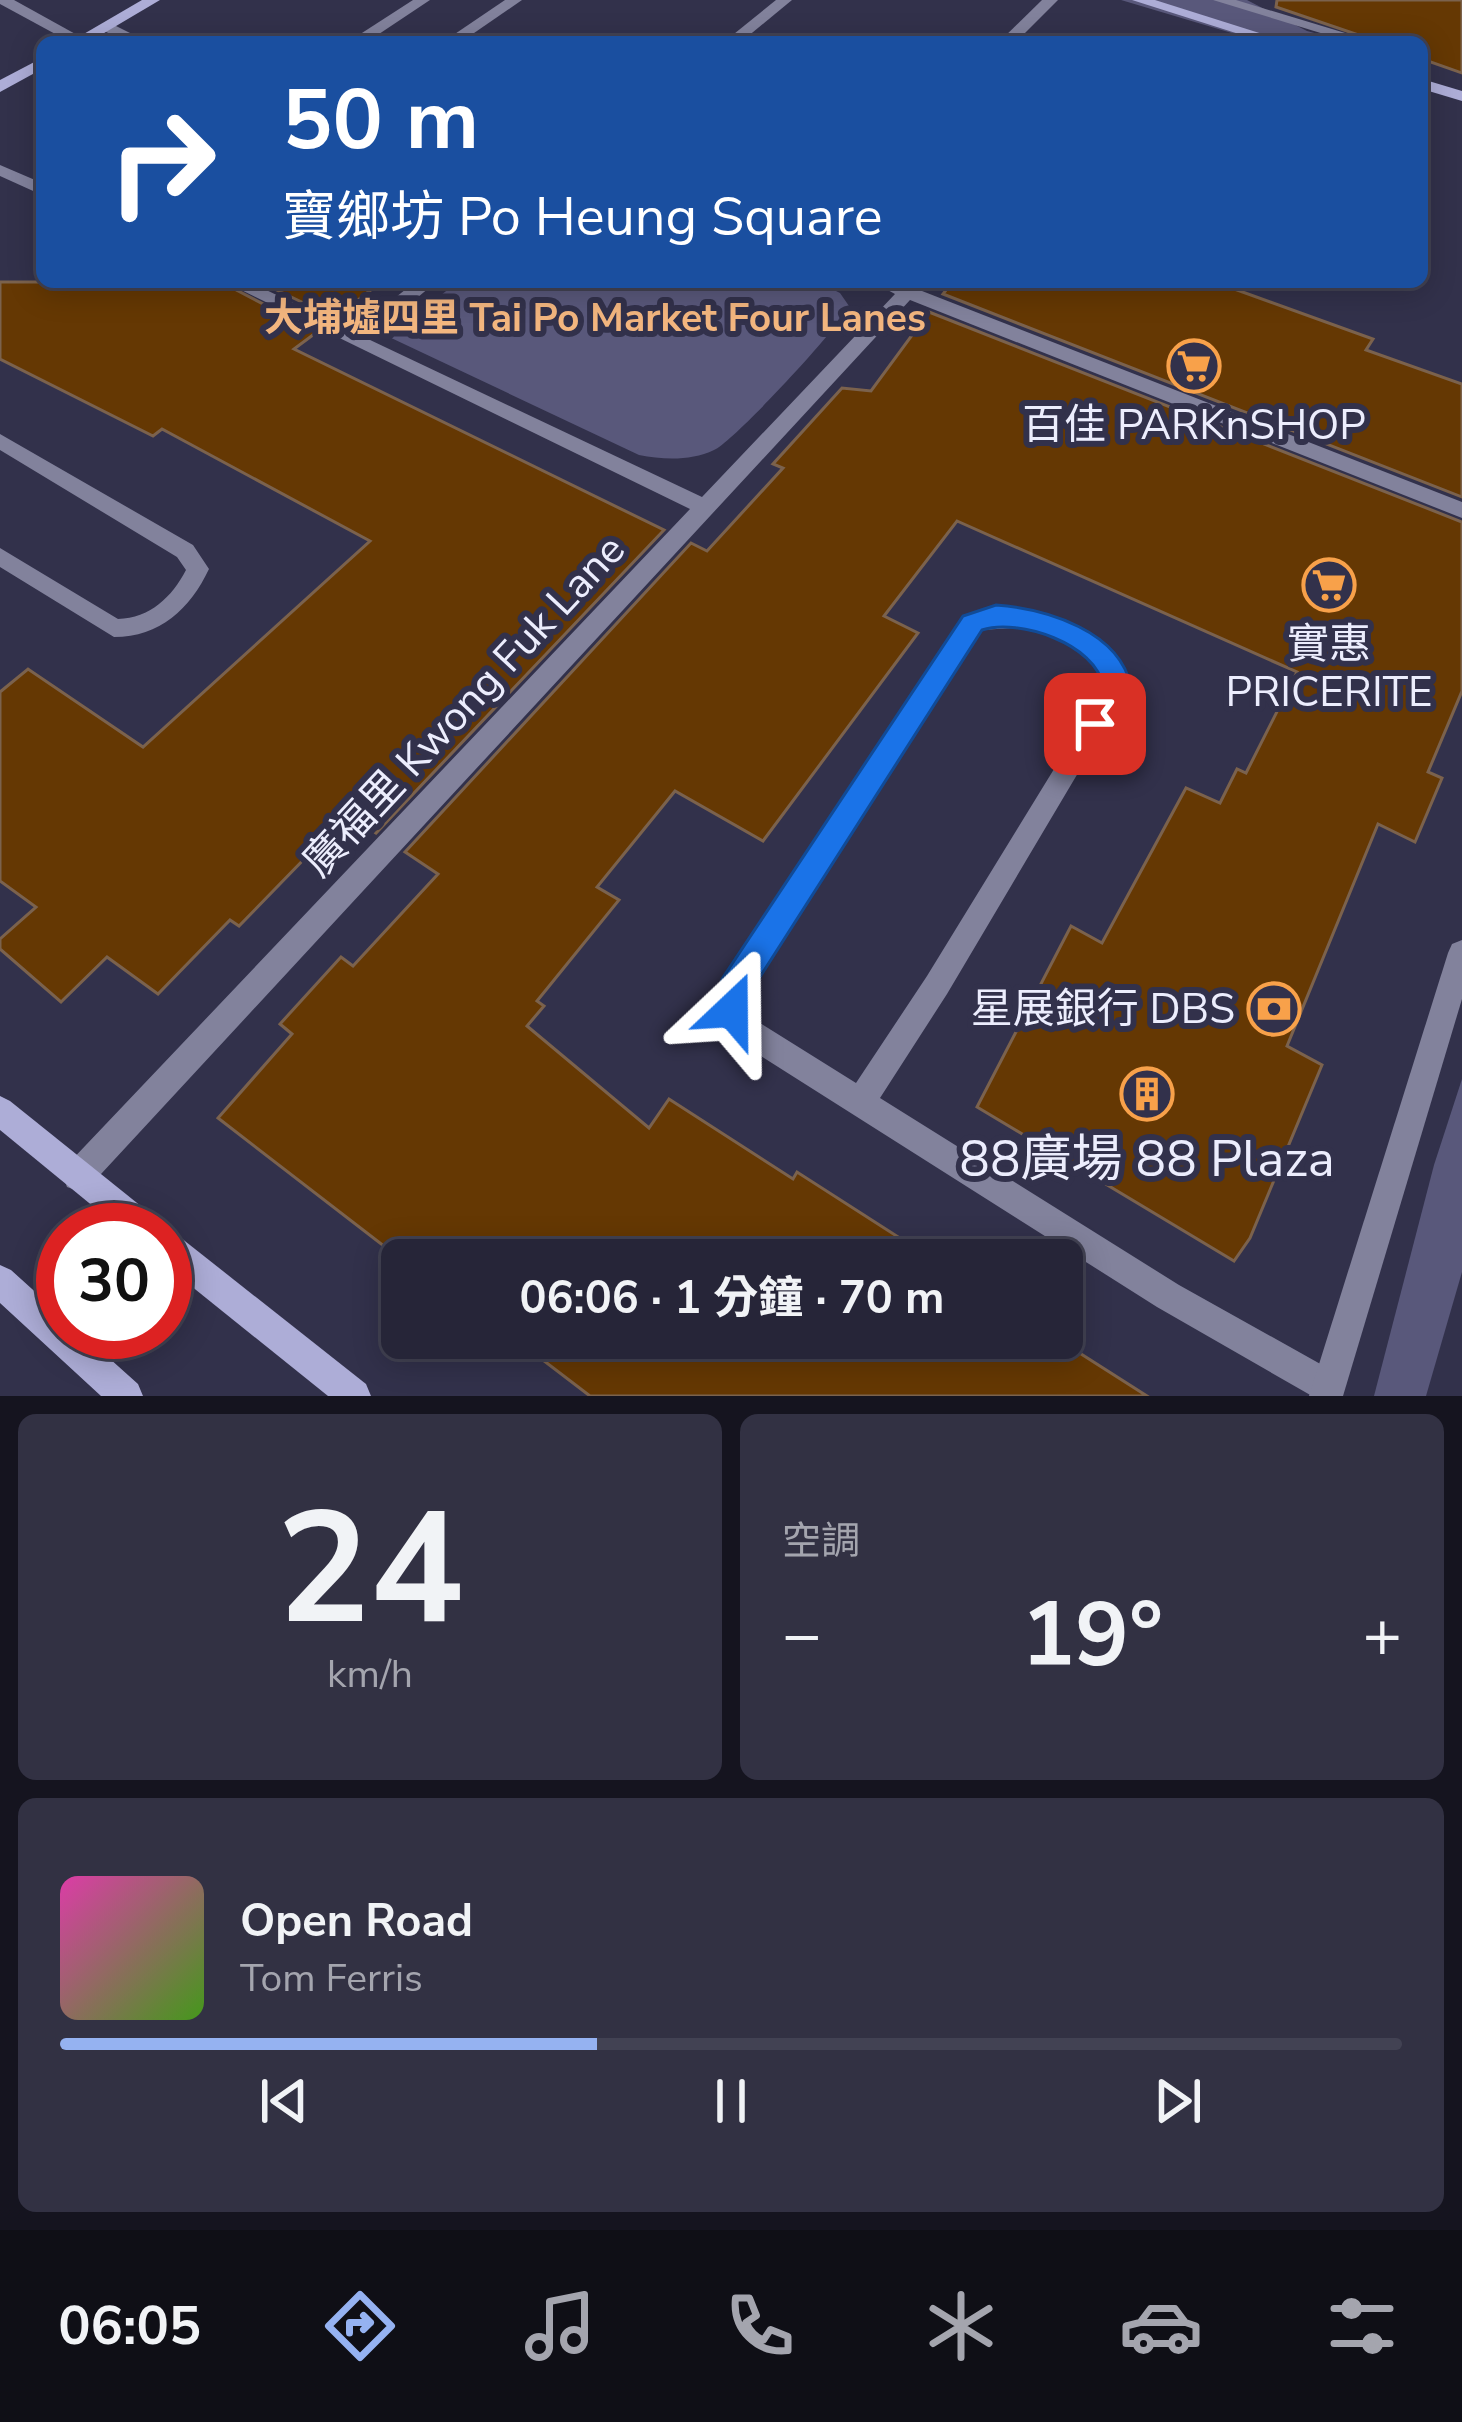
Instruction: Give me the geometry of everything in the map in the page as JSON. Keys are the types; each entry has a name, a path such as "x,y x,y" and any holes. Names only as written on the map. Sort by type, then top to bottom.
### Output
{"main road":[{"path":"90,36 153,0"},
{"path":"1139,0 1260,36"},
{"path":"0,87 36,66"},
{"path":"1428,86 1462,96"},
{"path":"0,1111 112,1203"},
{"path":"192,1267 354,1396"},
{"path":"0,1281 126,1396"}],"street":[{"path":"3,0 68,36"},
{"path":"366,36 423,0"},
{"path":"460,36 515,0"},
{"path":"740,36 785,0"},
{"path":"1013,36 1051,0"},
{"path":"1220,0 1346,36"},
{"path":"107,27 127,36"},
{"path":"0,170 36,187"},
{"path":"246,288 704,506"},
{"path":"354,340 419,288"},
{"path":"897,288 1462,510"},
{"name":"廣福里 Kwong Fuk Lane","path":"78,1176 908,292"},
{"path":"0,441 185,551 198,569 193,582 151,625 133,630 114,628 0,556"},
{"path":"862,1100 1117,687 1114,670 1099,651 1027,617 996,615 973,623 733,990 732,1010 747,1031 1327,1392 1462,953"}],"shaded area":[{"path":"1121,0 1247,0 1326,36 1242,36"},
{"path":"450,288 830,288 849,306 808,358 725,442 687,458 639,455 387,336"},
{"path":"1462,1079 1462,1272 1426,1396 1374,1396 1434,1165"}],"building":[{"path":"1277,0 1462,0 1462,73 1428,61 1428,36 1361,36 1276,7"},
{"path":"0,282 36,282 36,288 233,288 317,332 294,349 664,530 376,833 347,815 239,926 230,920 158,994 107,957 61,1002 0,949 0,939 36,907 0,881 0,692 28,669 143,747 370,541 162,429 153,436 0,359"},
{"path":"272,288 373,288 335,318"},
{"path":"948,288 1232,288 1373,339 1366,350 1462,384 1462,497 943,294"},
{"path":"929,312 1462,522 1462,691 1428,772 1442,778 1415,842 1378,824 1287,1046 1322,1065 1250,1238 1234,1261 977,1107 1071,926 1102,943 1186,788 1220,803 1237,769 1246,773 1297,672 957,521 884,616 918,633 763,841 675,791 597,887 619,900 537,1001 544,1006 527,1026 649,1128 669,1099 793,1179 797,1172 901,1239 381,1239 381,1244 218,1118 292,1034 280,1024 341,957 353,966 438,874 405,852 691,543 707,551 783,468 773,464 842,388 871,391"},
{"path":"1083,1355 1147,1396 590,1396 542,1359 1083,1359"}],"place":[{"name":"百佳 PARKnSHOP","path":"1194,366"},
{"name":"實惠 PRICERITE","path":"1329,585"},
{"name":"星展銀行 DBS","path":"1274,1009"},
{"name":"88廣場 88 Plaza","path":"1147,1094"}],"district":[{"name":"大埔墟四里 Tai Po Market Four Lanes","path":"595,318"}],"route":[{"path":"732,1010 733,990 973,623 996,615 1027,617 1099,651 1114,670 1117,687 1095,724"}]}
